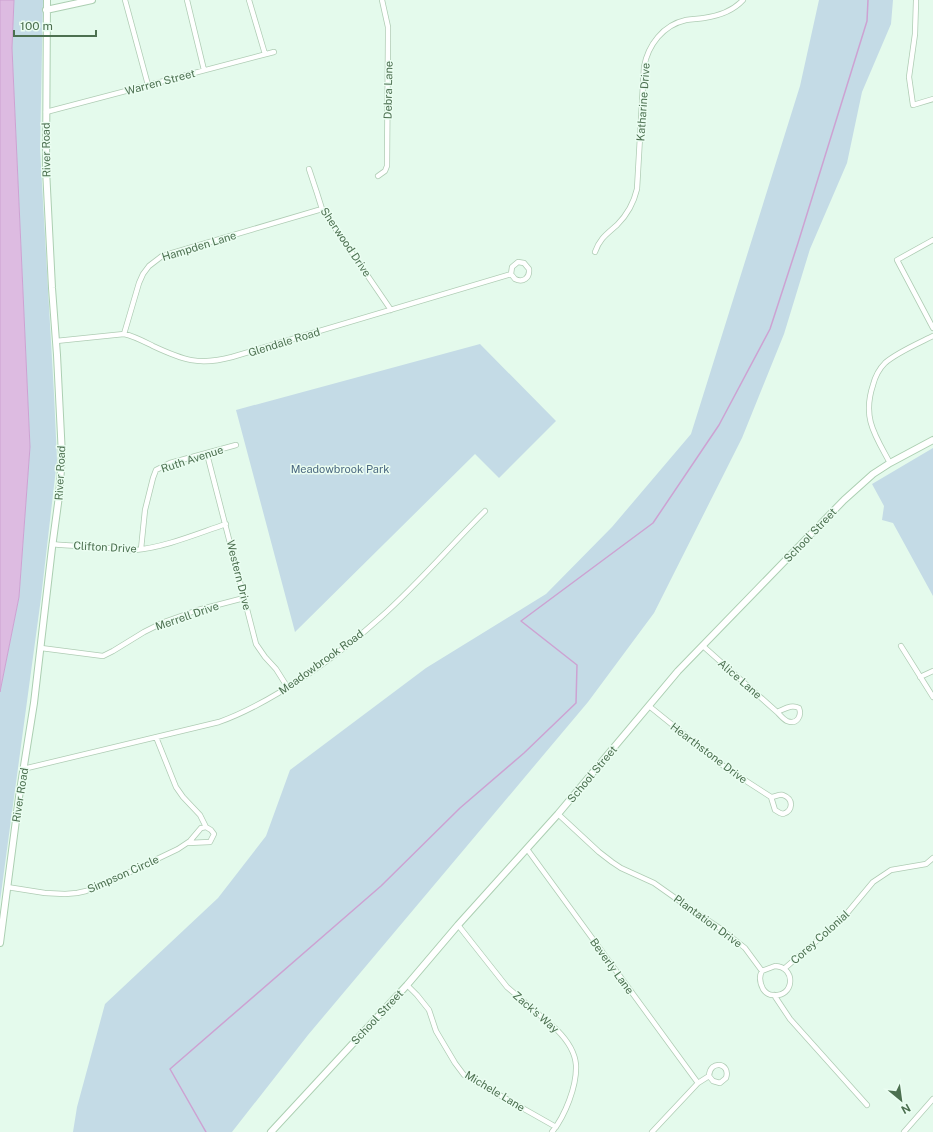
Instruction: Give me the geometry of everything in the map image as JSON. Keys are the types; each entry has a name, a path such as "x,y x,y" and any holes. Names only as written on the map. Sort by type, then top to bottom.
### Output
{"street":[{"name":"River Road","path":"0,943 41,648 52,544 59,496 62,456 46,175 47,0"},
{"path":"46,10 92,0"},
{"path":"125,0 148,85"},
{"path":"187,0 204,70"},
{"path":"249,0 265,54"},
{"name":"Debra Lane","path":"378,176 387,166 388,37 387,22 382,0"},
{"name":"Katharine Drive","path":"595,252 598,243 617,225 627,212 635,197 637,189 644,67 652,44 662,32 677,23 685,20 704,18 720,14 734,7 742,0"},
{"path":"916,1 915,34 909,77 913,105 933,99"},
{"name":"Warren Street","path":"46,112 274,52"},
{"name":"Sherwood Drive","path":"310,169 316,193 322,208 391,310"},
{"name":"Hampden Lane","path":"124,334 139,282 149,266 162,256 322,208"},
{"path":"933,240 897,260 933,328"},
{"name":"Glendale Road","path":"518,262 525,264 529,269 528,276 519,281 511,274 512,266 518,262"},
{"name":"Glendale Road","path":"56,341 124,334 135,337 178,357 194,361 209,362 232,357 511,274"},
{"path":"890,463 874,434 869,420 868,407 874,381 885,364 898,354 933,336"},
{"name":"School Street","path":"272,1132 407,985 458,925 558,814 678,671 844,500 873,474 933,440"},
{"name":"Ruth Avenue","path":"141,549 145,510 156,470 170,464 236,445"},
{"name":"Western Drive","path":"207,454 256,644 276,669 288,688"},
{"name":"Meadowbrook Road","path":"24,769 219,722 230,718 288,688 344,648 373,625 415,584 485,511"},
{"name":"Clifton Drive","path":"52,544 102,547 123,550 141,549 182,540 226,524"},
{"name":"Merrell Drive","path":"41,648 102,656 164,622 198,610 244,598"},
{"name":"Alice Lane","path":"702,646 783,718 790,722 794,722 798,720 800,716 799,708 795,706 790,706 777,712"},
{"path":"901,646 933,697"},
{"path":"920,677 933,671"},
{"name":"Hearthstone Drive","path":"649,706 726,768 771,797 777,812 783,814 789,810 791,803 787,797 780,795 771,797"},
{"name":"Simpson Circle","path":"156,737 176,787 214,834 210,842 188,843"},
{"name":"Plantation Drive","path":"558,814 612,862 621,868 654,883 721,929 745,948 762,971"},
{"name":"Simpson Circle","path":"7,887 45,893 65,894 96,888 178,849 188,843 201,828 206,826"},
{"name":"Beverly Lane","path":"527,849 698,1083"},
{"name":"Corey Colonial","path":"785,968 844,918 873,882 891,870 926,864 933,858"},
{"name":"Zack's Way","path":"458,925 507,987 557,1030 564,1037 570,1048 576,1064 574,1082 562,1118 552,1132"},
{"path":"775,966 785,968 789,977 790,985 783,994 779,996 767,993 762,987 760,979 760,974 762,971 775,966"},
{"name":"Michele Lane","path":"407,985 418,995 429,1010 436,1031 464,1075 556,1127"},
{"path":"774,995 790,1019 867,1105"},
{"path":"652,1132 698,1083 709,1076 710,1069 716,1065 720,1065 724,1067 727,1073 726,1078 720,1083 713,1082 709,1076"},
{"path":"904,1132 933,1099"}],"green space":[{"path":"14,0 43,0 40,149 57,460 41,598 0,901 0,692 19,597 30,447 12,48"},
{"path":"819,0 893,0 891,24 862,92 847,163 810,249 784,334 742,438 654,613 588,702 308,1035 232,1132 73,1132 77,1107 105,1004 218,898 266,836 290,770 426,668 546,594 612,527 691,434 800,86"},
{"name":"Meadowbrook Park","path":"480,344 556,421 499,478 475,454 295,632 236,410"},
{"path":"933,448 933,596 893,523 882,520 884,506 872,484"}],"shaded area":[{"path":"0,0 14,0 12,48 30,447 19,597 0,692"}],"waterway":[{"path":"206,1132 170,1069 381,886 460,808 524,753 576,703 577,665 521,621 653,523 719,425 770,329 867,21 868,0"}]}
